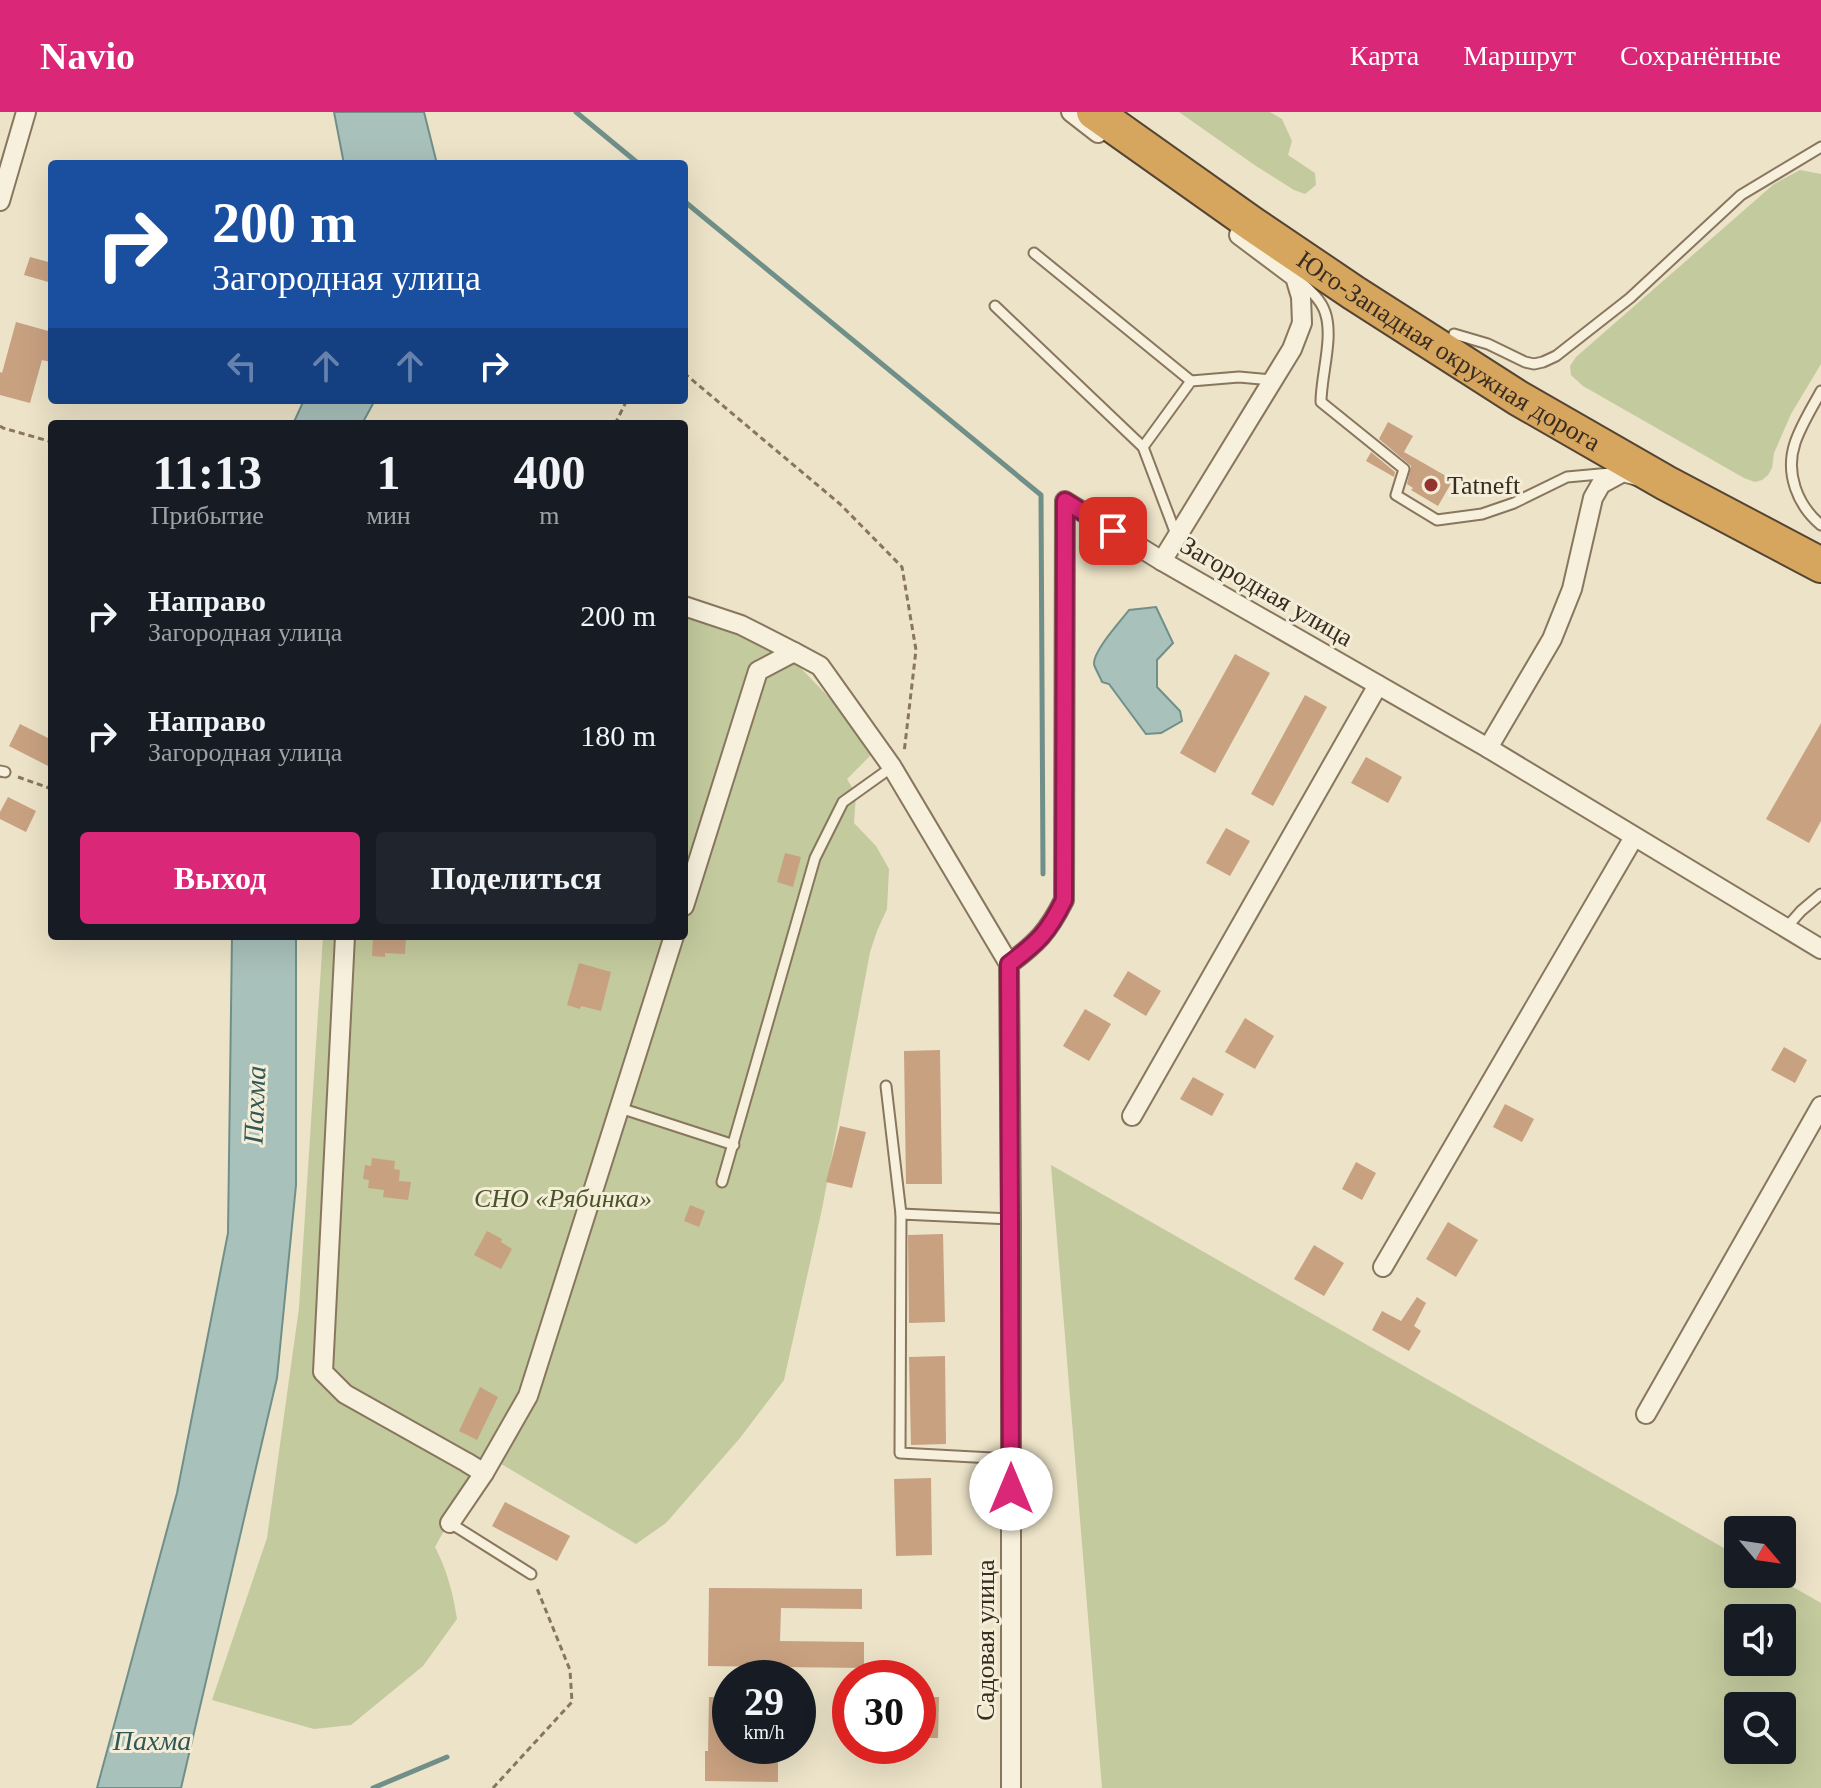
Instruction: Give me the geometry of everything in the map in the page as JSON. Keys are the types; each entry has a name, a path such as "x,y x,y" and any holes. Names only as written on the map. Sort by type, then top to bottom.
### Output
{"highway":[{"name":"Юго-Западная окружная дорога","path":"1094,112 1354,293 1518,398 1666,483 1821,565"},
{"name":"Юго-Западная окружная дорога","path":"1126,112 1241,194 1454,334 1603,424 1821,545"}],"street":[{"path":"0,201 26,112"},
{"path":"1071,112 1295,277 1301,297 1302,323 1292,349 1162,561"},
{"path":"1488,748 1552,639 1572,589 1593,498 1601,484 1623,472 1666,483"},
{"name":"Загородная улица","path":"1009,964 1037,943 1064,900 1065,501 1162,561 1488,748 1821,949"},
{"path":"688,607 741,625 820,666 897,773 1009,964"},
{"path":"688,893 758,671 794,652"},
{"path":"1132,1116 1378,685"},
{"path":"1383,1267 1634,837"},
{"path":"345,940 323,1372 345,1394 484,1473"},
{"path":"450,1523 484,1473 528,1396 673,940"},
{"name":"Садовая улица","path":"1009,964 1011,1788"},
{"path":"1646,1414 1821,1106"}],"lane":[{"path":"1454,334 1488,344 1534,364 1556,356 1630,298 1741,195 1821,147"},
{"path":"1034,253 1191,381 1239,377 1272,380"},
{"path":"1295,277 1311,291 1325,312 1328,335 1321,402 1404,469 1396,495 1437,520 1482,514 1514,503 1567,477 1623,472"},
{"path":"995,306 1143,447 1177,537"},
{"path":"1143,447 1191,381"},
{"path":"1821,391 1795,441 1791,474 1794,488 1806,509 1821,525"},
{"path":"722,1182 815,858 843,802 897,773"},
{"path":"1786,928 1821,894"},
{"path":"886,1086 901,1214 900,1453 1011,1459"},
{"path":"620,1108 734,1145"},
{"path":"901,1214 1011,1219"},
{"path":"450,1523 531,1574"}],"path":[{"path":"688,376 840,504 902,567 916,650 897,773"},
{"path":"0,426 48,441"},
{"path":"2,772 48,788"},
{"path":"493,1788 572,1702 570,1670 531,1574"}],"green space":[{"path":"1179,112 1270,112 1282,119 1292,141 1288,155 1315,173 1316,185 1305,194 1294,190"},
{"path":"1800,170 1821,174 1821,364 1791,414 1774,453 1772,468 1762,480 1755,482 1583,386 1571,375 1570,366 1576,357 1774,184"},
{"name":"СНО «Рябинка»","path":"688,600 790,657 878,748 847,779 856,794 854,823 876,846 889,869 887,909 870,952 822,1209 784,1380 740,1438 666,1523 636,1544 486,1455 435,1547 449,1582 457,1619 423,1666 351,1725 314,1729 212,1700 267,1538 299,1308 323,940 688,940"},
{"path":"1051,1165 1724,1548 1724,1588 1795,1588 1821,1603 1821,1788 1102,1788"}],"water":[{"path":"334,112 424,112 436,160 343,160"},
{"path":"302,404 373,404 364,420 295,420"},
{"path":"1156,607 1173,643 1157,660 1157,687 1180,711 1182,721 1161,733 1146,734 1109,684 1102,682 1094,664 1102,644 1129,610"},
{"name":"Пахма","path":"232,940 296,940 296,1185 277,1378 181,1788 97,1788 177,1493 228,1233"}],"building":[{"path":"30,257 48,262 48,282 24,275"},
{"path":"16,322 48,331 48,362 42,360 30,403 0,395 2,373"},
{"path":"1388,422 1413,436 1404,452 1453,480 1438,506 1411,490 1413,488 1407,484 1411,466 1379,439"},
{"path":"1371,452 1395,472 1394,477 1366,461"},
{"path":"1235,654 1270,673 1215,773 1180,753"},
{"path":"1305,695 1327,707 1273,806 1251,794"},
{"path":"1821,723 1821,821 1809,843 1766,819"},
{"path":"20,724 48,738 48,766 9,746"},
{"path":"1366,757 1402,777 1388,803 1351,783"},
{"path":"8,797 36,811 26,832 0,819"},
{"path":"1226,828 1250,841 1230,876 1206,863"},
{"path":"785,853 801,857 793,887 777,882"},
{"path":"373,940 406,940 405,954 372,956"},
{"path":"579,963 611,972 601,1011 567,1005"},
{"path":"1128,971 1161,991 1146,1016 1113,996"},
{"path":"1085,1009 1111,1024 1089,1061 1063,1046"},
{"path":"1245,1018 1274,1036 1255,1069 1225,1052"},
{"path":"1784,1047 1807,1060 1795,1083 1771,1070"},
{"path":"940,1050 942,1184 906,1184 904,1051"},
{"path":"1193,1077 1224,1094 1212,1116 1180,1099"},
{"path":"1505,1104 1534,1119 1522,1142 1493,1127"},
{"path":"840,1126 866,1132 852,1188 826,1182"},
{"path":"372,1158 395,1161 394,1169 400,1170 399,1181 411,1182 408,1200 383,1197 384,1190 368,1188 369,1180 363,1179 365,1165 371,1166"},
{"path":"1356,1162 1376,1173 1362,1200 1342,1189"},
{"path":"690,1205 705,1211 699,1227 684,1221"},
{"path":"1448,1222 1478,1240 1456,1277 1426,1259"},
{"path":"487,1231 512,1249 501,1269 474,1255"},
{"path":"943,1234 945,1322 909,1323 908,1235"},
{"path":"1314,1245 1344,1263 1324,1296 1294,1279"},
{"path":"1417,1297 1426,1303 1414,1326 1421,1331 1409,1351 1372,1330 1382,1311 1401,1321"},
{"path":"945,1356 946,1444 911,1445 909,1357"},
{"path":"480,1387 498,1397 477,1440 459,1431"},
{"path":"931,1478 932,1555 896,1556 894,1479"},
{"path":"505,1502 570,1536 557,1561 492,1526"},
{"path":"709,1588 862,1589 862,1609 781,1608 780,1641 864,1642 864,1660 832,1660 832,1668 816,1667 816,1660 712,1660 712,1666 708,1666"},
{"path":"709,1697 712,1697 712,1764 778,1764 778,1782 705,1781 705,1751 708,1751"},
{"path":"936,1697 939,1697 936,1738"}],"waterway":[{"path":"576,112 634,160"},
{"path":"688,204 1041,495 1043,874"},
{"path":"373,1788 447,1757"}],"place":[{"name":"Tatneft","path":"1431,485"}],"route":[{"path":"1011,1489 1009,964 1037,943 1064,900 1065,501 1113,531"}]}
